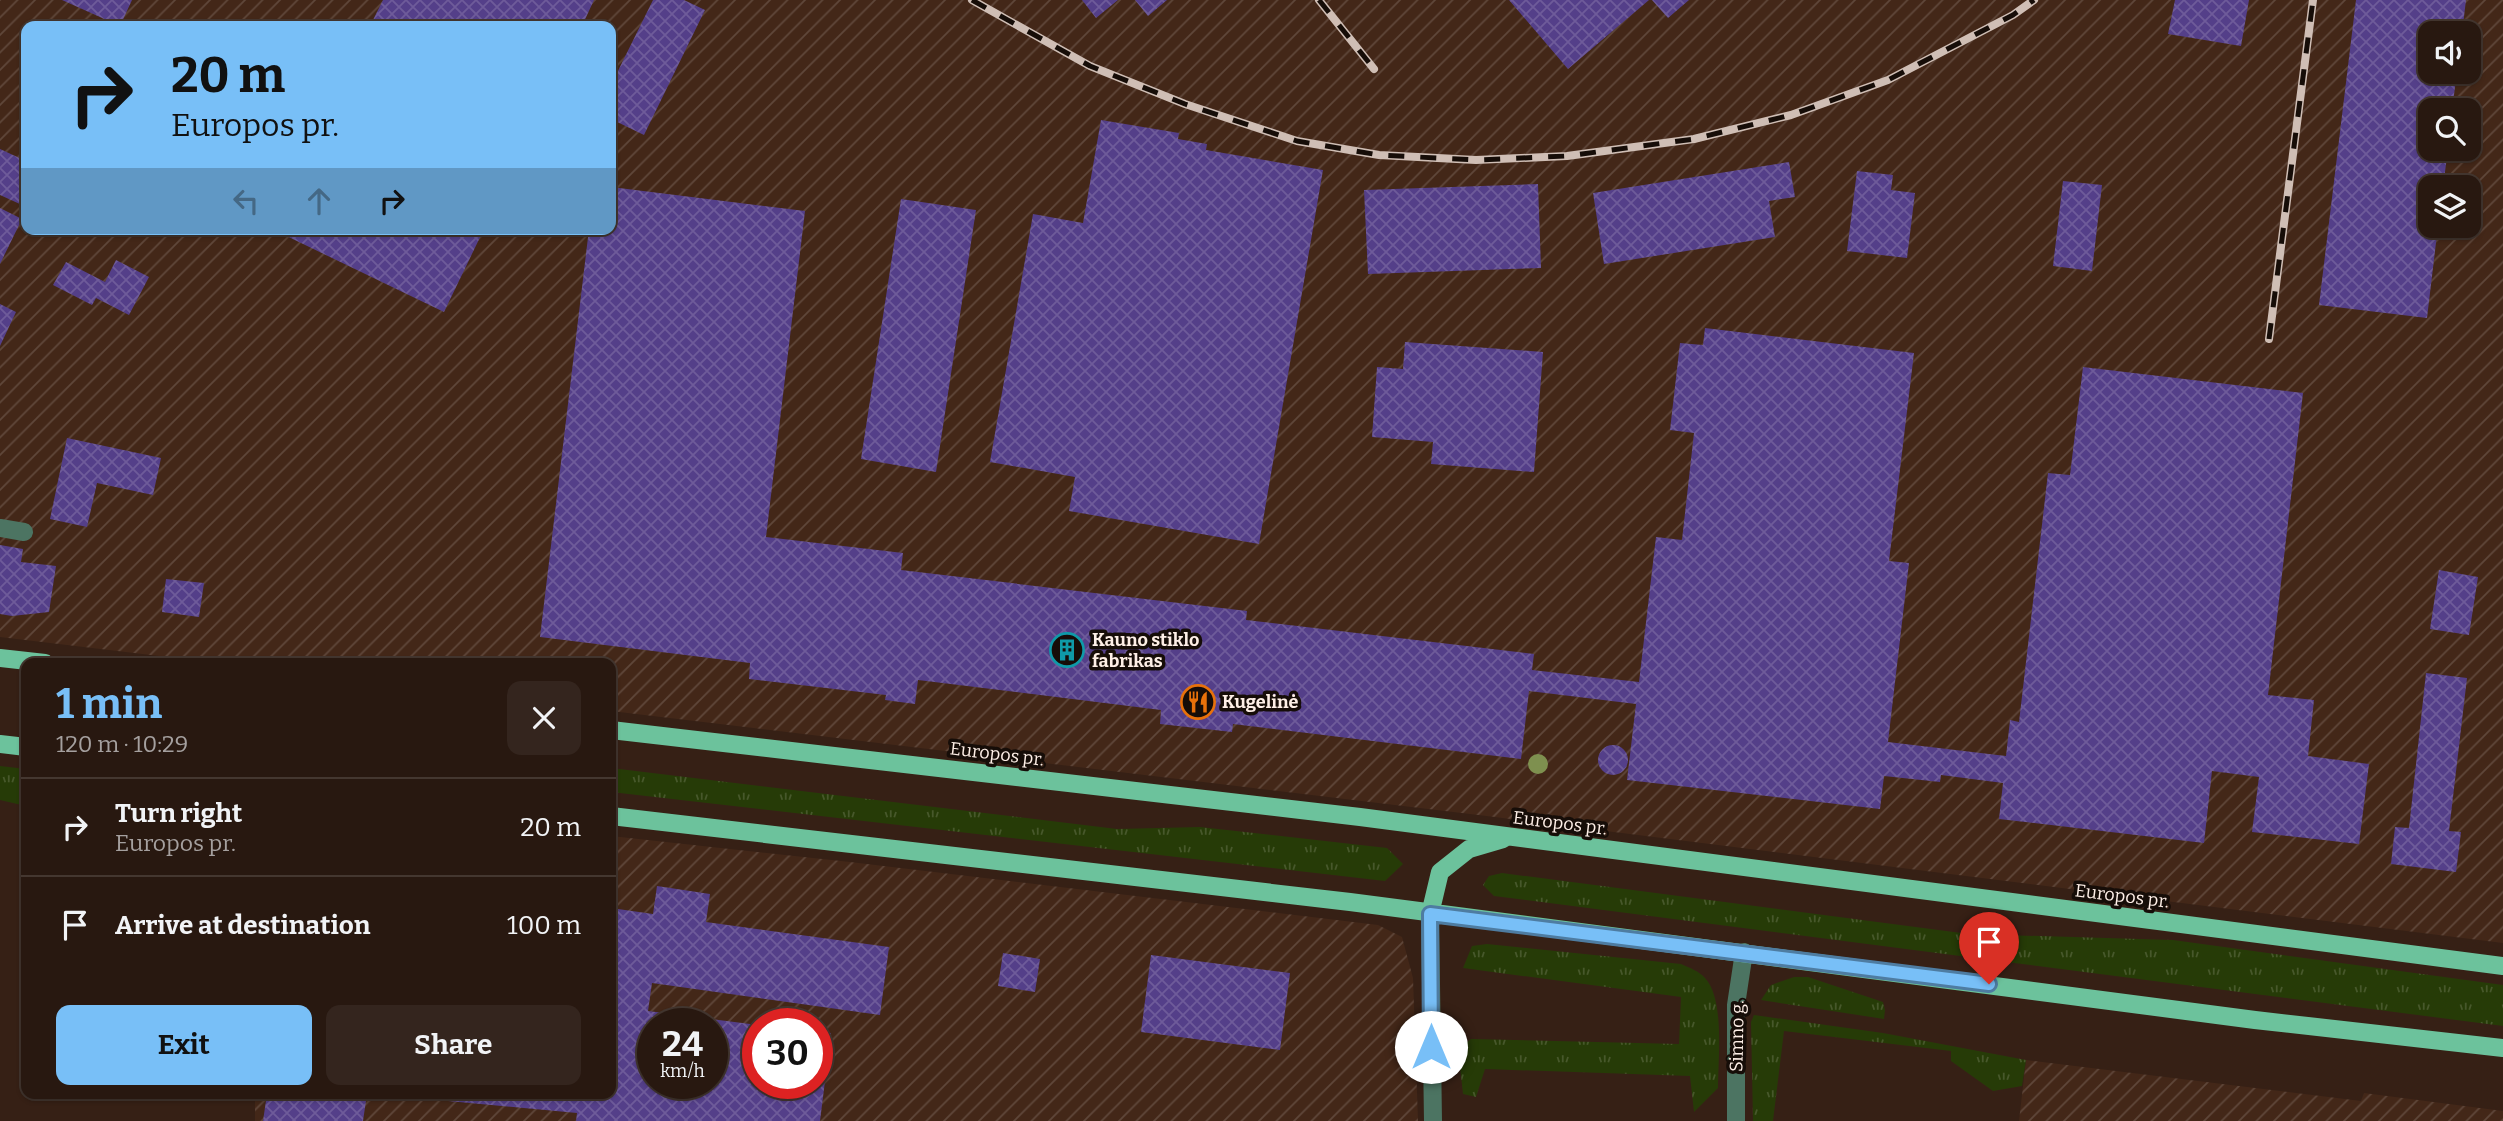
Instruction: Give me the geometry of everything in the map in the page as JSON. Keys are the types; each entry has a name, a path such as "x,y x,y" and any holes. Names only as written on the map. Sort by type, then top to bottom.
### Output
{"main road":[{"path":"0,658 21,660"},
{"name":"Europos pr.","path":"616,731 1360,817 2503,966"},
{"path":"0,744 21,746"},
{"path":"616,817 1350,902 2255,1020 2503,1048"},
{"path":"1430,914 1440,872 1469,849 1510,837"}],"street":[{"path":"0,528 24,532"},
{"path":"1430,914 1433,1121"},
{"name":"Simno g.","path":"1737,1121 1736,1004 1744,952"}],"shaded area":[{"path":"0,0 2503,0 2503,943 1495,817 616,712 616,658 176,658 0,637"},
{"path":"616,837 1378,925 1402,937 1413,978 1418,1121 255,1121 255,1099 616,1099"},
{"path":"2026,1060 2361,1101 2364,1093 2503,1111 2503,1121 2019,1121"}],"green space":[{"path":"0,766 21,768 21,805 0,800"},
{"path":"616,769 1117,829 1200,827 1387,848 1403,864 1385,881 616,793"},
{"path":"1502,873 1969,934 2173,940 2503,985 2503,1026 1494,896 1483,885 1489,876"},
{"path":"1487,944 1681,964 1697,972 1711,988 1718,1015 1718,1088 1694,1112 1690,1076 1485,1069 1476,1097 1463,1094 1458,1049 1471,1039 1679,1044 1681,997 1463,968 1472,946"},
{"path":"1794,977 1808,977 1883,1002 1884,1019 1761,1000 1771,985"},
{"path":"1754,1015 1883,1033 2026,1060 2022,1086 1993,1091 1951,1061 1951,1051 1784,1031 1773,1121 1753,1121 1751,1022"}],"building":[{"path":"62,0 132,0 122,21 109,21"},
{"path":"383,0 594,0 584,21 372,21"},
{"path":"653,0 684,0 705,10 644,135 616,121 616,75"},
{"path":"1082,0 1118,0 1096,18"},
{"path":"1135,0 1167,0 1148,16"},
{"path":"1509,0 1649,0 1568,69"},
{"path":"1652,0 1689,0 1668,18"},
{"path":"2175,0 2249,0 2241,46 2168,34"},
{"path":"2356,0 2466,0 2463,21 2418,21 2418,84 2455,84 2454,98 2418,98 2418,161 2446,161 2445,175 2418,175 2418,238 2437,238 2427,318 2319,305"},
{"path":"1101,120 1179,133 1178,139 1207,144 1206,150 1323,170 1259,544 1069,511 1075,477 990,462 1033,214 1083,223"},
{"path":"0,149 21,159 21,205 0,195"},
{"path":"1789,162 1795,197 1769,201 1775,237 1604,264 1593,193"},
{"path":"1857,171 1893,175 1891,190 1915,193 1907,258 1847,251"},
{"path":"2063,181 2102,185 2092,271 2053,266"},
{"path":"1538,184 1541,268 1368,274 1364,190"},
{"path":"616,188 805,211 766,537 903,553 901,570 1247,611 1246,620 1534,654 1532,670 1639,682 1656,537 1682,540 1694,433 1670,430 1680,343 1703,345 1705,328 1914,353 1889,561 1909,563 1888,742 2006,756 2010,720 2019,722 2048,473 2070,475 2083,367 2303,393 2268,695 2314,700 2308,756 2369,764 2359,844 2252,832 2259,777 2212,771 2204,843 1999,819 2003,783 1941,775 1940,782 1884,776 1880,809 1627,780 1636,704 1529,691 1521,759 1233,724 1232,732 1160,724 1161,710 918,680 915,704 885,700 886,695 749,679 750,663 540,637 588,235 616,235"},
{"path":"901,199 976,210 936,472 861,459"},
{"path":"0,208 21,218 21,221 0,264"},
{"path":"284,235 481,235 444,312"},
{"path":"116,260 149,277 129,315 96,298 92,305 53,285 66,262 105,282"},
{"path":"0,304 16,312 0,346"},
{"path":"1405,342 1543,352 1534,472 1431,464 1433,442 1372,437 1377,367 1403,369"},
{"path":"67,438 161,458 153,495 97,483 87,527 50,519"},
{"path":"0,545 23,549 21,562 56,566 49,612 12,616 0,614"},
{"path":"2439,570 2478,577 2469,635 2430,629"},
{"path":"166,579 204,583 199,617 162,612"},
{"path":"2426,673 2467,678 2449,831 2461,832 2456,872 2391,864 2395,827 2409,828"},
{"path":"1613,745 1624,749 1628,760 1624,771 1613,775 1602,771 1598,760 1602,749"},
{"path":"657,886 710,894 706,922 889,947 880,1015 652,983 648,1008 637,1008 637,1099 728,1099 728,1021 742,1023 742,1099 823,1099 820,1121 576,1121 577,1113 448,1101 616,1099 616,909 653,914"},
{"path":"1003,953 1040,959 1035,992 998,986"},
{"path":"1151,955 1290,973 1280,1050 1141,1032"},
{"path":"266,1099 366,1099 363,1121 263,1121"}],"railway":[{"path":"972,0 1090,66 1185,104 1297,141 1379,155 1476,160 1567,156 1694,139 1791,115 1888,80 2013,15 2034,0"},
{"path":"1319,0 1374,69"},
{"path":"2269,339 2313,0"}],"place":[{"name":"Kauno stiklo fabrikas","path":"1067,650"},
{"name":"Kugelinė","path":"1198,702"}],"route":[{"path":"1431,1047 1430,914 1989,984"}]}
